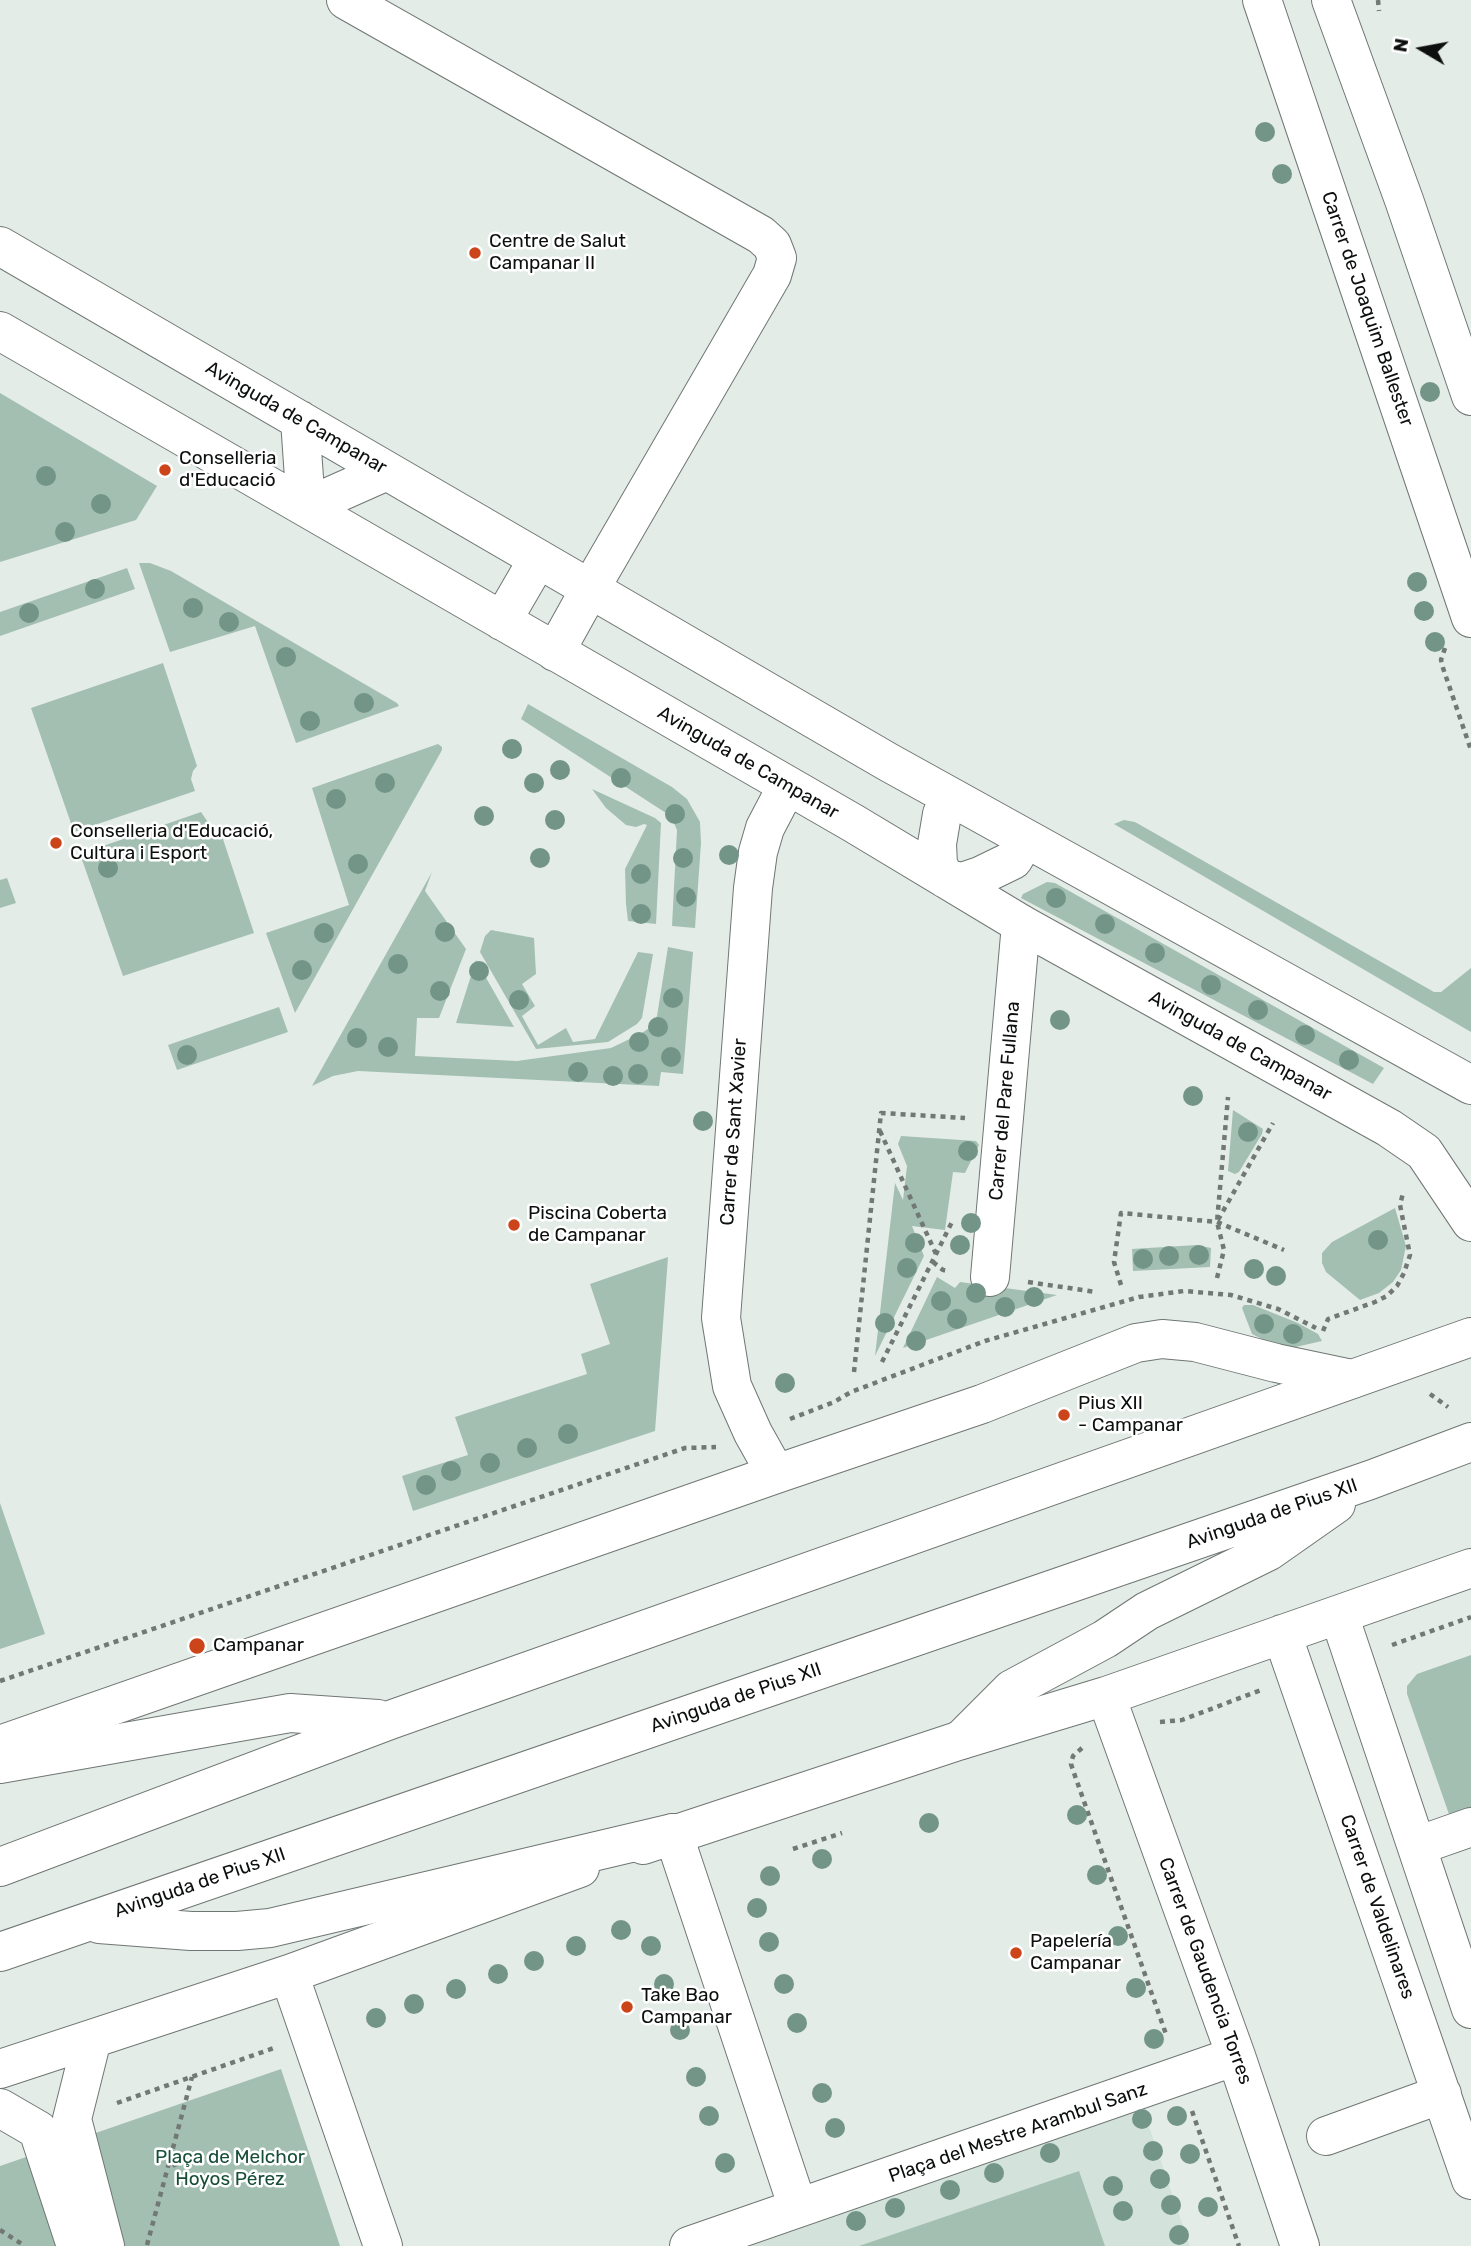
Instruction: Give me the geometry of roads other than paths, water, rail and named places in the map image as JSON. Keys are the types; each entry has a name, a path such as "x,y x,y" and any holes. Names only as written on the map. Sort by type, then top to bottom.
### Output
{"main road":[{"path":"346,0 761,235 772,245 777,258 772,275 555,652"},
{"name":"Carrer de Joaquim Ballester","path":"1262,0 1471,618"},
{"path":"1331,0 1404,200 1471,396"},
{"name":"Avinguda de Campanar","path":"0,246 951,798 1471,1085"},
{"name":"Avinguda de Campanar","path":"0,331 788,786 1021,925 1389,1128 1424,1152 1471,1222"},
{"path":"300,420 306,507 387,471"},
{"path":"502,621 538,559"},
{"name":"Carrer de Sant Xavier","path":"776,1474 753,1433 732,1386 721,1318 753,888 758,852 765,828 788,786"},
{"path":"951,798 942,814 937,844 938,865 946,879 962,882 1013,860 1025,840"},
{"name":"Carrer del Pare Fullana","path":"990,1277 1021,925"},
{"path":"0,1867 390,1720 1471,1337"},
{"path":"0,1745 982,1404 1136,1343 1162,1339 1195,1342 1352,1379"},
{"name":"Avinguda de Pius XII","path":"0,1952 1370,1480 1471,1442"},
{"path":"961,1740 1012,1689 1105,1639 1147,1611 1269,1551 1370,1480"},
{"path":"0,2069 289,1974 673,1833 1106,1696 1471,1568"},
{"path":"1339,1615 1471,2009"},
{"name":"Carrer de Valdelinares","path":"1282,1634 1471,2180"},
{"name":"Carrer de Gaudencia Torres","path":"1106,1696 1236,2056 1300,2246"},
{"path":"0,1764 290,1713 390,1720"},
{"path":"1417,1846 1471,1827"},
{"path":"83,1923 191,1931 270,1928 673,1833"},
{"path":"673,1833 798,2208"},
{"path":"289,1974 383,2246"},
{"path":"92,2039 72,2119 105,2246"},
{"name":"Plaça del Mestre Arambul Sanz","path":"688,2246 1236,2056"},
{"path":"1326,2136 1442,2094"},
{"path":"0,2108 38,2130 76,2246"}],"place":[{"name":"Centre de Salut Campanar II","path":"475,253"},
{"name":"Conselleria d'Educació","path":"165,470"},
{"name":"Conselleria d'Educació, Cultura i Esport","path":"56,843"},
{"name":"Piscina Coberta de Campanar","path":"514,1225"},
{"name":"Pius XII - Campanar","path":"1064,1415"},
{"name":"Campanar","path":"197,1646"},
{"name":"Papelería Campanar","path":"1016,1953"},
{"name":"Take Bao Campanar","path":"627,2007"}],"park label":[{"name":"Plaça de Melchor Hoyos Pérez","path":"230,2169"}]}
